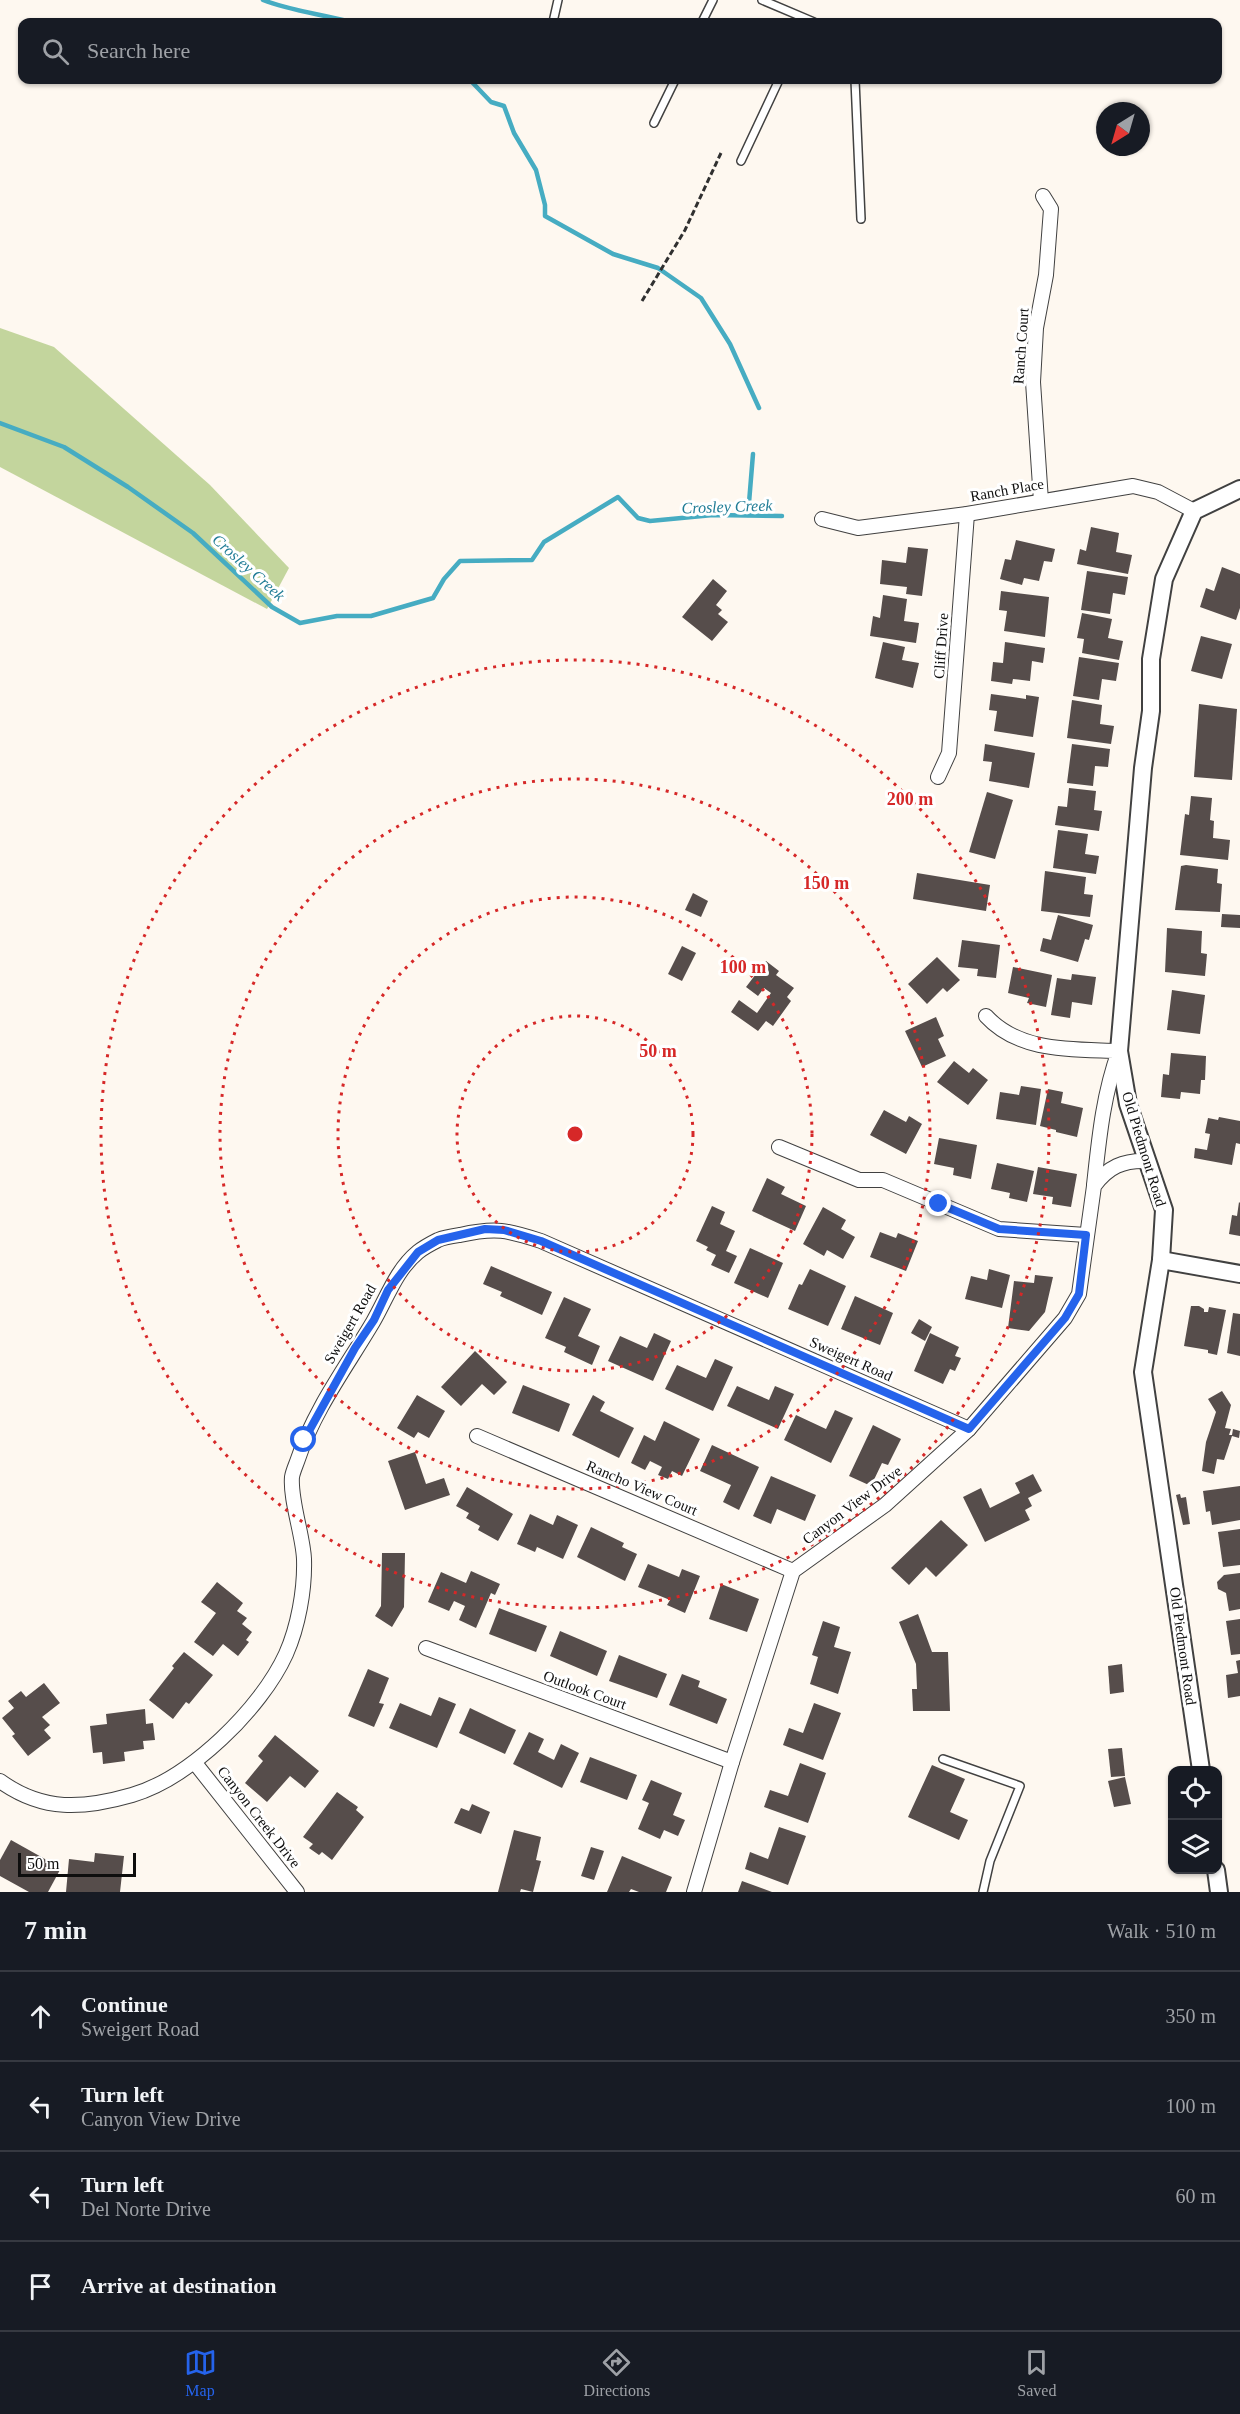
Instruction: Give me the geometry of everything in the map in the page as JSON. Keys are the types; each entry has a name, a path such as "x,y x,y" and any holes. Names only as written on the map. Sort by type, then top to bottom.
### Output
{"street":[{"name":"Ranch Court","path":"1041,501 1033,382 1036,328 1046,275 1051,209 1043,196"},
{"name":"Ranch Place","path":"822,519 858,528 967,514 1133,486 1158,492 1194,511"},
{"path":"1194,511 1240,489"},
{"name":"Old Piedmont Road","path":"1194,511 1164,579 1151,659 1151,711 1143,768 1119,1051 1128,1104 1164,1210 1161,1260 1143,1372 1200,1766"},
{"name":"Cliff Drive","path":"938,777 949,753 967,514"},
{"path":"986,1016 998,1029 1043,1047 1119,1051"},
{"name":"Canyon View Drive","path":"793,1570 885,1505 969,1429 1065,1318 1079,1294 1102,1117 1110,1078 1119,1051"},
{"path":"779,1147 859,1180 882,1180 999,1229 1086,1235"},
{"path":"1094,1186 1103,1174 1114,1166 1132,1161 1147,1161"},
{"name":"Sweigert Road","path":"0,1781 26,1797 50,1804 74,1806 108,1802 143,1791 195,1763 230,1731 267,1686 286,1654 303,1588 304,1558 292,1477 304,1440 355,1348 374,1320 388,1290 418,1252 438,1240 485,1229 504,1230 541,1241 969,1429"},
{"path":"1161,1260 1240,1274"},
{"name":"Rancho View Court","path":"477,1436 793,1570"},
{"path":"694,1892 732,1762 793,1570"},
{"name":"Outlook Court","path":"426,1648 732,1762"},
{"name":"Canyon Creek Drive","path":"195,1763 297,1892"},
{"path":"1217,1874 1219,1892"}],"lane":[{"path":"554,18 558,0"},
{"path":"704,18 713,0"},
{"path":"762,0 800,18"},
{"path":"654,123 673,84"},
{"path":"741,161 777,84"},
{"path":"855,84 861,219"},
{"path":"943,1760 1020,1786 990,1861 983,1892"}],"path":[{"path":"642,301 672,253 721,153"}],"green space":[{"path":"0,328 54,347 210,485 289,568 267,609 0,467"}],"building":[{"path":"1091,527 1119,533 1116,552 1132,555 1128,574 1077,564 1080,549 1086,551"},
{"path":"1016,540 1055,549 1052,562 1044,561 1039,581 1024,578 1022,585 1000,579 1005,559 1011,560"},
{"path":"908,547 928,549 922,596 906,594 907,587 880,584 882,560 906,563"},
{"path":"1222,567 1240,574 1240,608 1236,620 1200,607 1206,588 1214,591"},
{"path":"1087,571 1128,577 1125,595 1113,593 1110,614 1081,610"},
{"path":"713,579 727,591 716,605 722,610 718,614 728,622 712,641 682,617"},
{"path":"1001,591 1049,597 1045,637 1004,631 1007,611 999,610"},
{"path":"883,595 907,599 904,621 919,623 916,643 870,636 873,616 880,618"},
{"path":"1082,613 1112,619 1108,638 1123,641 1119,660 1082,653 1084,639 1077,638"},
{"path":"1201,636 1232,644 1222,679 1191,671"},
{"path":"883,642 905,647 902,660 919,663 913,688 875,678"},
{"path":"1005,642 1045,648 1043,663 1032,661 1030,681 1013,679 1012,684 991,681 993,662 1003,663"},
{"path":"1079,657 1119,663 1116,681 1102,679 1099,700 1073,696"},
{"path":"991,694 1026,699 1026,695 1039,697 1033,737 994,731 997,711 989,710"},
{"path":"1072,700 1102,705 1100,724 1114,726 1111,744 1067,738"},
{"path":"1199,704 1237,709 1232,780 1194,777"},
{"path":"985,744 1035,753 1029,788 989,781 992,762 983,761"},
{"path":"1072,744 1110,749 1108,767 1095,766 1093,786 1067,783"},
{"path":"1069,788 1096,791 1094,810 1102,811 1099,831 1055,825 1058,806 1067,807"},
{"path":"987,792 1013,800 995,859 969,852"},
{"path":"1191,796 1212,798 1210,820 1214,821 1213,838 1230,840 1228,860 1180,855 1185,814 1189,815"},
{"path":"1058,830 1088,834 1085,854 1099,856 1096,874 1053,868"},
{"path":"1181,866 1218,869 1217,883 1222,884 1220,912 1175,910"},
{"path":"1045,871 1086,877 1084,894 1093,895 1090,917 1041,911"},
{"path":"917,873 990,885 986,911 913,899"},
{"path":"693,893 708,901 701,917 685,910"},
{"path":"1222,914 1240,915 1240,928 1221,927"},
{"path":"1058,915 1093,925 1089,940 1085,939 1078,962 1040,951 1043,938 1051,940"},
{"path":"1167,928 1202,931 1201,953 1207,954 1205,976 1165,972"},
{"path":"962,940 1000,945 996,978 977,976 978,969 958,967"},
{"path":"682,946 696,953 682,981 668,974"},
{"path":"937,957 960,980 947,992 943,988 927,1004 908,984"},
{"path":"766,961 779,971 776,975 794,988 787,997 791,1001 773,1026 766,1021 758,1031 731,1012 739,1000 757,1013 771,993 764,988 758,996 746,987"},
{"path":"1013,967 1052,975 1046,1007 1027,1003 1029,998 1008,993"},
{"path":"1072,974 1096,977 1092,1005 1072,1002 1070,1018 1051,1015 1057,978 1071,980"},
{"path":"1172,990 1205,995 1200,1034 1167,1030"},
{"path":"936,1017 944,1036 938,1039 946,1056 922,1067 905,1031"},
{"path":"1171,1053 1206,1056 1205,1080 1201,1080 1200,1094 1181,1092 1180,1099 1161,1097 1163,1074 1169,1075"},
{"path":"954,1061 969,1073 973,1068 988,1080 968,1105 937,1082"},
{"path":"1021,1086 1041,1089 1036,1125 996,1119 1000,1092 1019,1095"},
{"path":"1048,1089 1063,1092 1061,1103 1083,1108 1077,1137 1040,1126"},
{"path":"884,1110 906,1122 909,1116 922,1124 906,1154 870,1135"},
{"path":"1219,1117 1240,1121 1240,1144 1236,1143 1232,1165 1194,1158 1195,1148 1207,1150 1210,1134 1205,1133 1208,1118 1218,1120"},
{"path":"939,1138 977,1145 971,1179 953,1175 954,1168 934,1164"},
{"path":"997,1163 1034,1171 1027,1202 1009,1198 1010,1193 991,1189"},
{"path":"1038,1167 1077,1174 1071,1207 1052,1204 1053,1197 1033,1194"},
{"path":"767,1178 785,1187 781,1194 806,1206 795,1231 752,1211"},
{"path":"1239,1202 1240,1236 1229,1234 1232,1215 1237,1216"},
{"path":"712,1206 725,1212 720,1224 735,1231 726,1251 737,1256 729,1273 711,1265 716,1255 706,1250 708,1247 696,1241"},
{"path":"823,1207 846,1220 841,1229 855,1237 843,1259 827,1250 824,1256 803,1244"},
{"path":"880,1232 896,1238 898,1233 918,1241 906,1271 870,1257"},
{"path":"750,1248 783,1263 768,1298 734,1283"},
{"path":"491,1266 552,1292 542,1315 500,1296 502,1292 483,1284"},
{"path":"810,1269 846,1286 828,1326 788,1309 799,1284 802,1285"},
{"path":"989,1269 1010,1275 1002,1308 965,1299 971,1276 987,1280"},
{"path":"1035,1275 1053,1277 1045,1312 1029,1331 1008,1328 1014,1281 1034,1283"},
{"path":"855,1296 893,1313 880,1345 841,1329"},
{"path":"564,1297 591,1309 578,1336 600,1346 592,1365 564,1352 566,1347 545,1338"},
{"path":"1191,1306 1199,1306 1204,1309 1204,1312 1208,1312 1209,1307 1226,1310 1217,1355 1208,1353 1208,1350 1184,1346"},
{"path":"1233,1313 1240,1314 1240,1356 1227,1353"},
{"path":"919,1319 932,1327 925,1341 911,1333"},
{"path":"654,1333 671,1341 653,1381 608,1361 620,1336 647,1348"},
{"path":"930,1333 959,1347 955,1356 961,1358 955,1371 950,1369 943,1384 914,1371"},
{"path":"475,1351 507,1382 494,1395 482,1384 461,1406 441,1387"},
{"path":"715,1359 733,1367 713,1411 665,1389 677,1365 706,1378"},
{"path":"523,1385 570,1404 559,1432 512,1413"},
{"path":"737,1386 769,1400 775,1386 794,1394 778,1429 727,1406"},
{"path":"1222,1391 1231,1405 1225,1428 1231,1429 1229,1435 1232,1435 1233,1429 1240,1431 1239,1438 1232,1436 1224,1460 1217,1459 1214,1474 1202,1471 1206,1442 1216,1412 1208,1399"},
{"path":"417,1395 445,1411 429,1438 418,1432 414,1438 397,1428"},
{"path":"593,1395 605,1402 600,1411 634,1428 619,1458 572,1435"},
{"path":"835,1410 853,1418 831,1463 784,1440 796,1415 826,1429"},
{"path":"664,1421 700,1439 682,1476 672,1471 668,1479 658,1475 662,1467 650,1461 645,1470 631,1463 644,1435 655,1441"},
{"path":"873,1425 901,1439 888,1465 882,1463 871,1486 849,1476"},
{"path":"712,1445 759,1467 739,1510 723,1502 731,1485 700,1471"},
{"path":"415,1452 426,1484 444,1478 450,1495 405,1510 388,1461"},
{"path":"1033,1474 1042,1491 1028,1498 1032,1506 1025,1510 1030,1520 985,1542 963,1497 981,1488 990,1508 1020,1493 1015,1483"},
{"path":"771,1476 816,1495 805,1521 777,1509 771,1524 753,1516"},
{"path":"1240,1486 1240,1520 1212,1525 1210,1511 1206,1512 1203,1491"},
{"path":"467,1487 513,1514 498,1541 478,1530 480,1526 466,1518 469,1513 456,1506"},
{"path":"1180,1494 1181,1498 1186,1497 1190,1524 1183,1525 1176,1495"},
{"path":"530,1514 553,1525 557,1515 578,1525 563,1559 537,1547 535,1552 517,1544"},
{"path":"941,1520 968,1545 936,1577 926,1567 909,1585 891,1568"},
{"path":"591,1527 624,1543 622,1547 637,1554 625,1581 577,1557"},
{"path":"1240,1529 1240,1565 1223,1567 1218,1532"},
{"path":"382,1553 405,1553 404,1607 392,1627 375,1616 381,1606"},
{"path":"648,1564 679,1577 682,1569 700,1576 685,1613 667,1605 670,1600 638,1587"},
{"path":"471,1571 500,1584 495,1595 491,1593 476,1628 459,1620 465,1606 454,1601 449,1611 428,1602 441,1572 466,1583"},
{"path":"1240,1573 1240,1609 1229,1611 1226,1593 1218,1589 1217,1582 1224,1575"},
{"path":"217,1582 243,1603 237,1611 247,1618 242,1624 252,1632 246,1640 249,1642 238,1656 223,1644 213,1656 194,1642 216,1613 201,1602"},
{"path":"721,1584 759,1599 747,1632 709,1619"},
{"path":"499,1608 547,1626 536,1652 489,1634"},
{"path":"918,1614 932,1652 948,1652 950,1711 913,1711 912,1689 917,1689 916,1664 899,1622"},
{"path":"1240,1619 1240,1654 1231,1655 1226,1621"},
{"path":"823,1621 840,1627 834,1647 851,1652 838,1694 810,1684 818,1657 812,1655"},
{"path":"560,1631 607,1651 597,1676 550,1656"},
{"path":"184,1652 213,1675 189,1704 186,1702 173,1719 149,1700"},
{"path":"619,1655 667,1674 657,1698 609,1681"},
{"path":"1240,1660 1240,1696 1228,1698 1226,1675 1238,1673 1236,1661"},
{"path":"1122,1664 1124,1692 1110,1694 1108,1666"},
{"path":"368,1669 389,1678 379,1703 384,1704 374,1727 348,1716"},
{"path":"682,1674 700,1681 698,1687 727,1699 717,1724 669,1705"},
{"path":"44,1683 60,1703 42,1717 50,1725 44,1730 51,1738 28,1756 12,1736 15,1734 2,1718 14,1708 8,1701 21,1691 26,1697"},
{"path":"439,1697 456,1704 437,1748 389,1728 400,1703 431,1716"},
{"path":"814,1703 841,1713 823,1760 783,1745 789,1728 803,1733"},
{"path":"470,1708 516,1730 505,1754 459,1733"},
{"path":"145,1709 146,1724 153,1723 155,1740 143,1741 144,1749 124,1752 125,1761 103,1764 102,1752 93,1753 90,1726 107,1724 106,1714"},
{"path":"529,1732 544,1739 538,1752 554,1760 561,1744 579,1753 562,1788 513,1764"},
{"path":"275,1735 319,1771 305,1788 290,1776 267,1802 245,1783 263,1761 258,1756"},
{"path":"1122,1748 1125,1776 1111,1777 1108,1749"},
{"path":"590,1757 637,1775 627,1800 580,1782"},
{"path":"800,1763 826,1773 808,1823 764,1807 770,1790 788,1796"},
{"path":"932,1765 965,1779 950,1812 968,1820 959,1840 908,1817"},
{"path":"1125,1777 1131,1804 1114,1807 1108,1781"},
{"path":"651,1780 682,1793 673,1815 685,1820 678,1836 664,1830 660,1839 638,1829 649,1803 642,1800"},
{"path":"337,1792 358,1807 356,1810 364,1817 332,1860 322,1852 319,1855 309,1848 313,1844 303,1837"},
{"path":"472,1804 490,1812 481,1834 454,1823 461,1808 469,1811"},
{"path":"779,1827 806,1836 788,1885 745,1869 750,1852 768,1859"},
{"path":"514,1830 541,1837 536,1860 541,1861 533,1892 521,1889 520,1892 498,1892"},
{"path":"11,1840 61,1868 48,1892 29,1892 0,1876 0,1860"},
{"path":"591,1847 604,1851 594,1880 581,1876"},
{"path":"95,1853 124,1856 120,1892 66,1892 69,1859 94,1862"},
{"path":"622,1856 672,1877 666,1892 639,1892 631,1889 629,1892 607,1892"},
{"path":"742,1881 772,1892 738,1892"}],"waterway":[{"path":"263,0 332,18"},
{"path":"474,84 491,102 504,106 514,133 536,170 545,205 545,216 613,254 658,268 701,298 730,344 759,408"},
{"name":"Crosley Creek","path":"0,423 64,447 128,487 193,533 272,607 300,623 337,616 371,616 433,598 444,579 460,561 532,560 544,542 618,497 638,518 650,521 713,515 782,516"},
{"path":"748,515 753,454"}],"route":[{"path":"304,1440 355,1348 374,1320 388,1290 418,1252 438,1240 485,1229 504,1230 541,1241 969,1429 1065,1318 1079,1294 1086,1235 999,1229 939,1204"}]}
